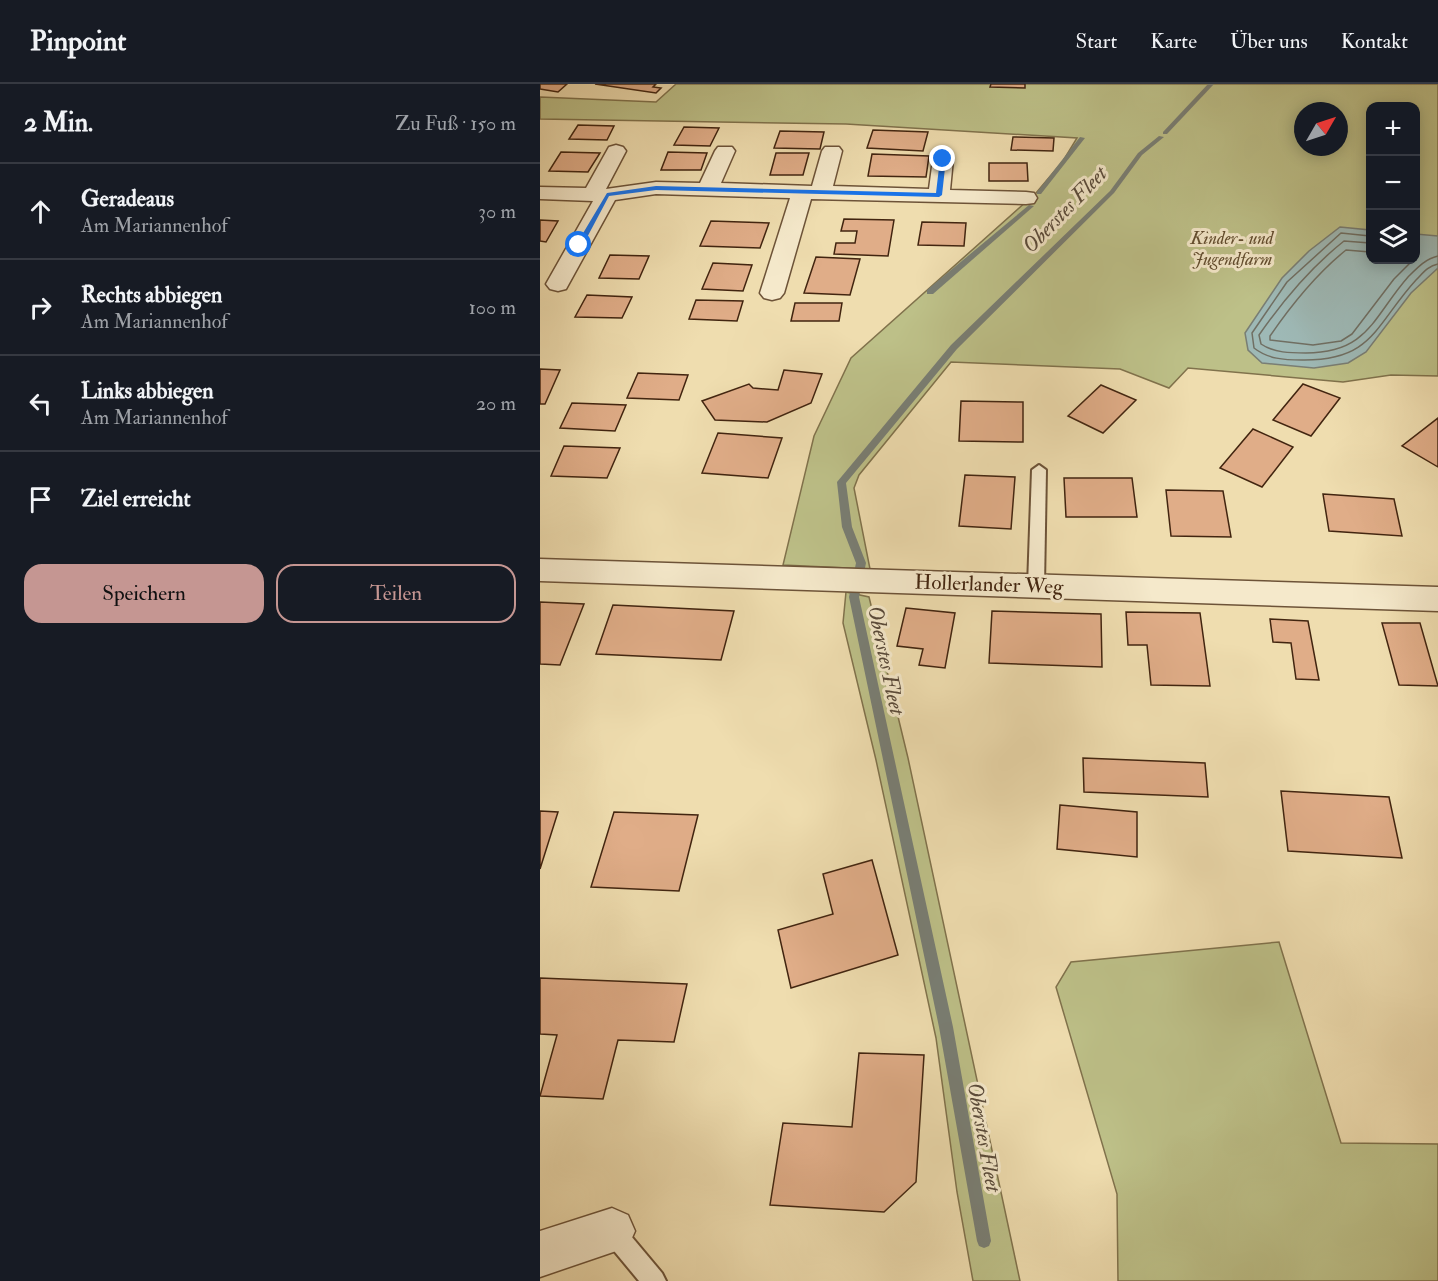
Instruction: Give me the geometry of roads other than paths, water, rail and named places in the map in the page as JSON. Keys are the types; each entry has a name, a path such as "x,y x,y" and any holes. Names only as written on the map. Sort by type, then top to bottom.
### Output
{"street":[{"path":"558,284 600,195 616,151"},
{"path":"708,189 725,151"},
{"path":"772,293 812,192 832,151"},
{"path":"939,195 943,159"},
{"path":"540,193 600,195 656,188 1026,198"},
{"name":"Hollerlander Weg","path":"540,570 1438,599"},
{"path":"540,1254 612,1231"}],"lane":[{"path":"1036,586 1039,470"},
{"path":"612,1231 654,1281"}],"water":[{"path":"1340,227 1366,230 1366,264 1420,264 1420,234 1438,236 1438,268 1411,293 1366,352 1348,363 1314,368 1262,363 1248,350 1245,333 1282,278 1309,251"}],"waterway":[{"name":"Oberstes Fleet","path":"1165,133 1211,84"},
{"name":"Oberstes Fleet","path":"984,1241 946,1027 854,597 861,563 847,527 841,482 954,347 1112,192 1140,154 1161,137"},
{"path":"1039,193 1082,138"},
{"path":"930,292 1031,206"}],"park label":[{"name":"Kinder- und Jugendfarm","path":"1232,248"}]}
